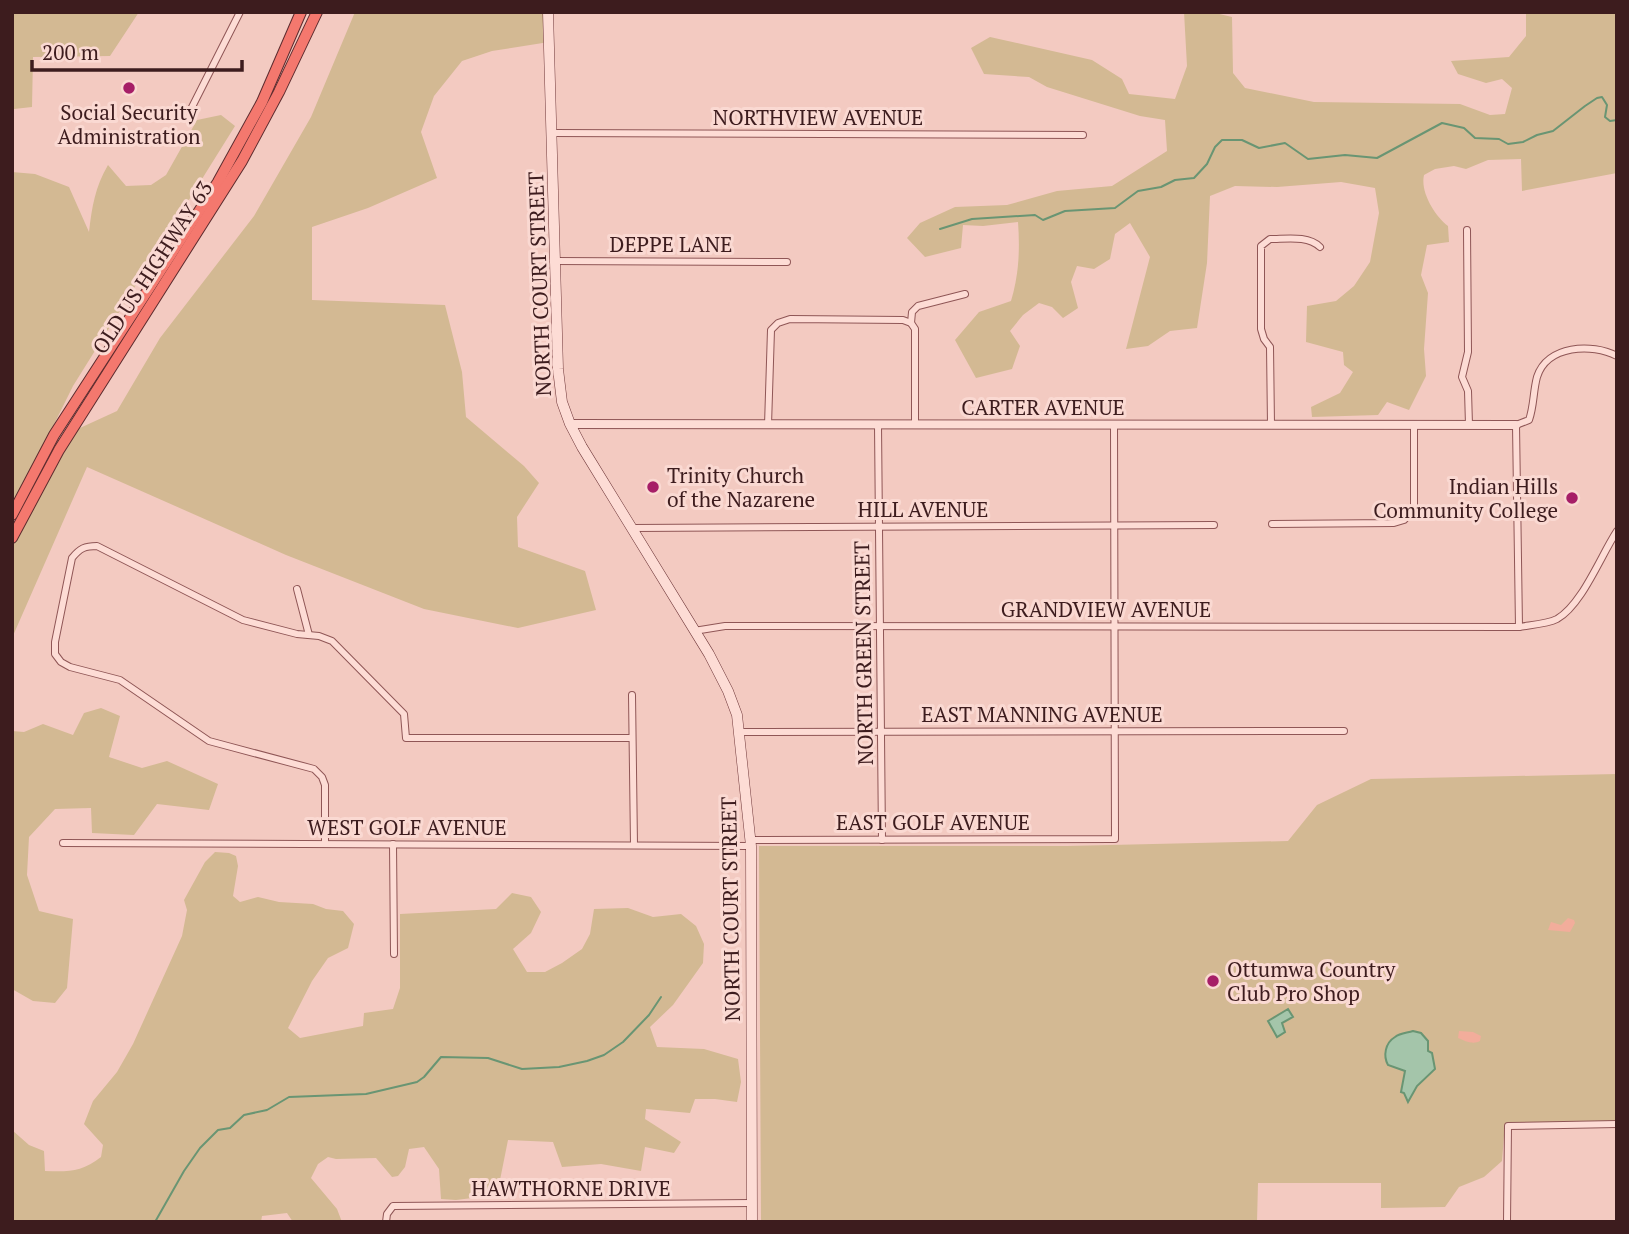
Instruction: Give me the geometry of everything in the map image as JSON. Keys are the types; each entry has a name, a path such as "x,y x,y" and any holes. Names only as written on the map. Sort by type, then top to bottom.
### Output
{"highway":[{"path":"12,515 54,435 218,182 262,102 301,12"},
{"name":"OLD US HIGHWAY 63","path":"12,538 58,450 242,160 279,92 317,12"}],"main road":[{"name":"NORTH COURT STREET","path":"548,12 558,369 562,402 570,424 602,481 633,528 728,691 741,732 751,843 752,1222"}],"street":[{"path":"191,109 240,12"},
{"name":"NORTHVIEW AVENUE","path":"552,133 1083,135"},
{"path":"1467,230 1468,352 1462,377 1468,391 1469,425"},
{"path":"1271,425 1270,347 1261,329 1261,246 1270,239 1314,241 1320,247"},
{"name":"DEPPE LANE","path":"555,261 788,262"},
{"path":"911,323 912,312 918,306 965,294"},
{"path":"768,425 769,338 771,330 778,323 790,319 903,320 911,323 915,329 915,425"},
{"path":"1519,627 1517,425 1529,420 1538,374 1555,356 1582,347 1605,350 1617,356"},
{"name":"CARTER AVENUE","path":"570,424 1517,425"},
{"name":"NORTH GREEN STREET","path":"878,425 882,840"},
{"path":"1114,425 1115,732"},
{"path":"1272,524 1394,523 1404,520 1414,509 1414,425"},
{"name":"HILL AVENUE","path":"633,528 1214,525"},
{"name":"GRANDVIEW AVENUE","path":"693,631 725,626 1519,627 1556,619 1567,610 1588,581 1617,531"},
{"path":"325,844 325,785 314,769 209,741 120,680 70,667 61,662 55,654 55,642 72,558 84,546 97,546 243,620 332,641 404,714 407,738 632,738"},
{"path":"297,589 309,635"},
{"path":"632,695 634,845"},
{"name":"EAST MANNING AVENUE","path":"741,732 1344,732"},
{"name":"EAST GOLF AVENUE","path":"751,843 1115,839 1115,732"},
{"name":"WEST GOLF AVENUE","path":"63,843 751,843"},
{"path":"393,844 394,954"},
{"path":"1507,1222 1508,1126 1617,1124"},
{"name":"HAWTHORNE DRIVE","path":"386,1222 393,1206 752,1203"}],"shaded area":[{"path":"12,12 139,12 110,56 33,57 32,107 14,109 12,122"},
{"path":"355,12 548,12 549,42 492,51 462,61 434,96 421,132 437,178 368,208 312,227 312,300 445,305 462,372 466,417 524,466 539,483 517,517 518,547 585,571 596,610 518,628 424,609 286,555 87,467 12,638 12,538 69,433 117,411 160,338 254,216 311,117"},
{"path":"1184,12 1211,12 1232,17 1233,73 1245,88 1314,102 1460,104 1490,115 1505,114 1512,88 1502,79 1486,83 1458,74 1451,61 1509,57 1526,36 1526,12 1617,12 1617,173 1522,191 1521,159 1488,160 1466,169 1454,166 1435,169 1424,175 1426,196 1438,216 1448,226 1449,242 1427,245 1421,275 1428,293 1424,349 1426,376 1409,410 1387,402 1378,415 1312,417 1311,407 1340,393 1353,372 1344,365 1343,352 1306,342 1307,306 1336,301 1354,286 1370,262 1379,213 1375,188 1341,182 1277,187 1235,186 1210,196 1207,263 1197,328 1170,331 1148,346 1126,349 1150,257 1130,223 1115,234 1110,259 1094,269 1077,266 1071,282 1078,308 1063,318 1052,307 1039,303 1023,315 1010,331 1020,346 1012,369 976,378 955,340 979,312 1011,301 1018,262 1018,222 963,225 961,248 925,257 907,238 920,223 955,207 1007,205 1057,191 1112,186 1167,151 1165,120 1140,116 1047,87 1029,77 984,74 971,48 990,37 1092,60 1122,79 1129,94 1175,99 1187,66"},
{"path":"221,115 235,126 73,386 12,509 12,172 35,174 69,187 89,232 95,197 108,165 126,186 151,185 166,175 197,120"},
{"path":"101,708 120,716 109,757 142,768 167,761 218,784 209,810 157,804 134,835 92,833 91,808 55,809 29,837 27,875 39,911 73,919 67,988 55,1003 33,1001 12,989 12,731 24,732 43,724 73,735 84,713"},
{"path":"1617,774 1617,1122 1505,1123 1502,1161 1484,1177 1459,1187 1445,1207 1381,1208 1381,1183 1258,1183 1257,1222 761,1222 759,846 1067,846 1288,841 1317,805 1371,779"},
{"path":"215,852 236,856 238,866 233,896 240,902 258,897 279,902 313,904 343,911 354,924 348,948 328,958 312,981 288,1028 300,1038 363,1026 364,1013 393,1009 400,988 400,914 496,909 512,893 531,897 541,912 531,933 513,949 527,972 545,972 582,949 590,934 594,909 628,908 653,917 681,914 696,926 704,944 703,963 673,1005 650,1027 657,1047 704,1049 738,1059 741,1082 737,1102 695,1099 690,1113 646,1109 645,1119 681,1142 674,1153 645,1147 641,1171 601,1164 562,1167 553,1142 508,1140 497,1195 441,1199 439,1169 424,1147 409,1149 405,1167 398,1176 392,1177 376,1158 328,1157 318,1164 311,1178 337,1209 342,1222 293,1222 287,1213 262,1216 261,1222 12,1222 12,1130 29,1145 44,1151 45,1171 74,1170 101,1157 103,1145 84,1124 93,1101 117,1072 133,1044 182,936 187,910 184,900 205,862"},
{"path":"1288,1009 1293,1017 1282,1023 1285,1032 1277,1037 1268,1021"},
{"path":"1413,1031 1421,1033 1428,1041 1428,1051 1432,1053 1435,1069 1417,1086 1408,1102 1401,1092 1405,1071 1388,1065 1385,1054 1392,1040"}],"sand":[{"path":"1568,918 1575,923 1570,932 1548,930 1551,922 1561,925"},
{"path":"1459,1031 1473,1032 1481,1036 1480,1041 1472,1043 1458,1038"}],"waterway":[{"path":"940,229 972,219 1035,215 1043,220 1065,211 1115,208 1138,191 1161,187 1175,180 1194,178 1207,164 1215,147 1222,140 1242,140 1259,148 1285,143 1308,159 1345,155 1377,158 1442,123 1464,128 1475,138 1499,139 1508,144 1523,142 1553,131 1585,106 1602,97 1607,105 1605,117 1610,121 1617,120"},
{"path":"155,1222 200,1148 218,1130 230,1128 244,1115 267,1110 289,1097 366,1094 417,1082 441,1057 488,1058 522,1069 559,1067 587,1061 604,1055 623,1042 649,1015 661,997"}],"place":[{"name":"Social Security Administration","path":"129,88"},
{"name":"Trinity Church of the Nazarene","path":"653,487"},
{"name":"Indian Hills Community College","path":"1572,498"},
{"name":"Ottumwa Country Club Pro Shop","path":"1213,981"}]}
